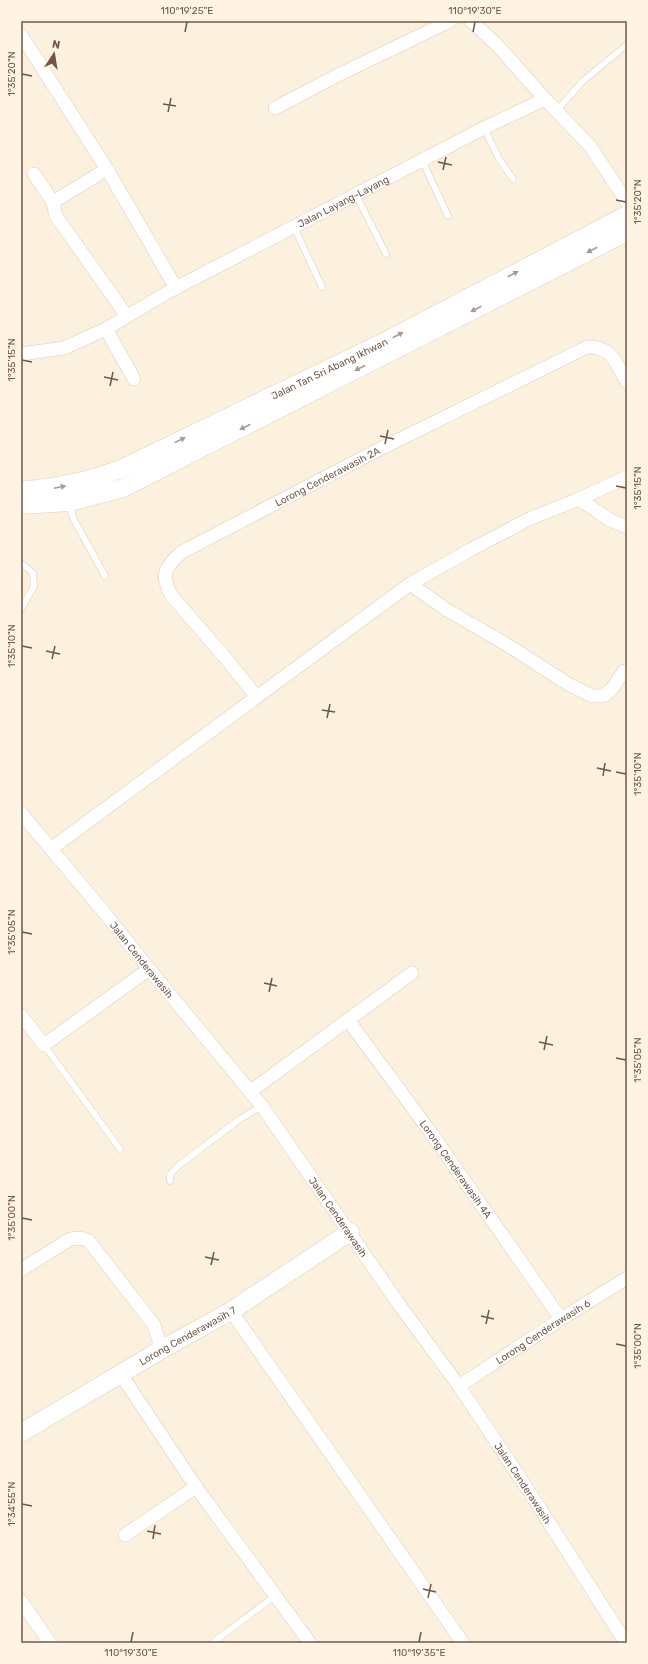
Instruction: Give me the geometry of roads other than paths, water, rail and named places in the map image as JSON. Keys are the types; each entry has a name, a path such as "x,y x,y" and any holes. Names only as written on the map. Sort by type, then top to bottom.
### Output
{"street":[{"path":"274,108 338,75 450,21"},
{"path":"471,21 497,45 545,99 590,146 627,202"},
{"path":"21,35 107,169 176,288"},
{"name":"Jalan Layang-Layang","path":"21,354 64,348 106,329 176,288 484,128 545,99"},
{"path":"53,202 107,169"},
{"path":"34,174 53,202 56,216 126,316"},
{"name":"Jalan Tan Sri Abang Ikhwan","path":"21,491 54,488 87,481 121,469 382,343 627,215"},
{"name":"Jalan Tan Sri Abang Ikhwan","path":"21,505 70,502 123,488 627,232"},
{"path":"106,329 134,379"},
{"name":"Lorong Cenderawasih 2A","path":"256,696 171,595 164,583 164,575 170,562 182,552 374,452 587,348 598,347 609,352 627,382"},
{"path":"52,848 186,751 256,696 410,584 530,518 579,499 627,477"},
{"path":"579,499 610,520 627,527"},
{"path":"410,584 447,610 509,646 568,684 592,696 603,696 612,689 624,671"},
{"name":"Jalan Cenderawasih","path":"21,813 52,848 148,969 262,1106 398,1303 459,1386 534,1499 626,1643"},
{"path":"21,1015 44,1045 148,969"},
{"path":"251,1091 412,973"},
{"name":"Lorong Cenderawasih 4A","path":"348,1020 416,1111 561,1319"},
{"name":"Lorong Cenderawasih 7","path":"21,1432 120,1373 232,1311 350,1232"},
{"path":"21,1270 70,1239 81,1238 89,1241 154,1325 159,1341 159,1351"},
{"name":"Lorong Cenderawasih 6","path":"459,1386 561,1319 627,1278"},
{"path":"232,1311 463,1643"},
{"path":"120,1373 196,1487 310,1643"},
{"path":"125,1535 196,1487"},
{"path":"23,1606 50,1643"}],"lane":[{"path":"557,110 583,81 624,47"},
{"path":"484,128 499,158 513,179"},
{"path":"422,160 448,216"},
{"path":"356,195 386,254"},
{"path":"294,227 322,287"},
{"path":"70,502 72,518 105,576"},
{"path":"21,563 32,573 34,586 21,609"},
{"path":"44,1045 120,1149"},
{"path":"170,1181 170,1175 178,1166 240,1119 262,1106"},
{"path":"212,1643 275,1596"}]}
